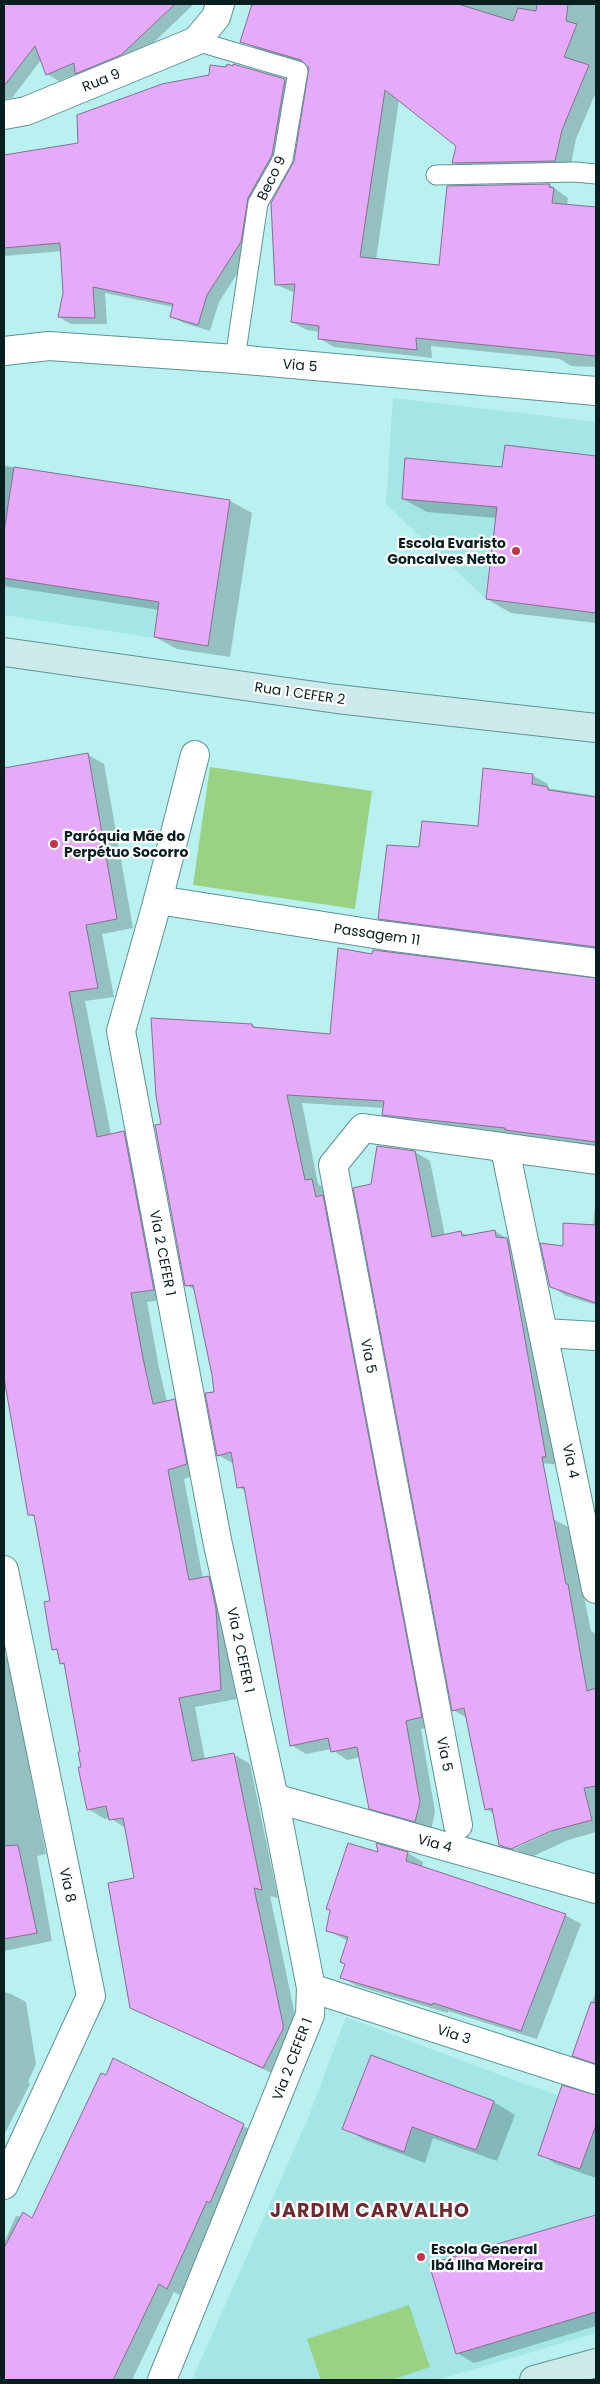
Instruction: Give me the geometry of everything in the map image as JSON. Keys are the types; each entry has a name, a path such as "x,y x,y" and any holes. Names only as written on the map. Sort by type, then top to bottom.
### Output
{"street":[{"path":"196,42 216,17 220,4"},
{"name":"Rua 9","path":"4,115 26,111 196,42"},
{"name":"Via 5","path":"4,351 49,346 235,359 596,391"},
{"name":"Rua 1 CEFER 2","path":"4,652 337,699 596,728"},
{"name":"Via 2 CEFER 1","path":"162,2380 310,2015 311,1988 274,1798 217,1540 121,1031 158,900 195,755"},
{"name":"Passagem 11","path":"158,900 387,936 596,963"},
{"name":"Via 5","path":"458,1825 333,1165 363,1128 504,1149 596,1160"},
{"name":"Via 4","path":"504,1149 544,1333 588,1503 596,1589"},
{"path":"544,1333 596,1336"},
{"name":"Via 8","path":"4,1570 91,1996 4,2185"},
{"name":"Via 4","path":"274,1798 596,1889"},
{"name":"Via 3","path":"311,1988 596,2080"},
{"path":"534,2380 596,2363"}],"lane":[{"name":"Beco 9","path":"196,42 298,71 283,159 258,203 235,359"},
{"path":"436,174 575,172 596,174"}],"shaded area":[{"name":"Escola Evaristo Goncalves Netto","path":"393,398 596,422 596,613 486,599 386,504"},
{"path":"4,465 230,500 208,646 4,615"},
{"name":"Escola General Ibá Ilha Moreira","path":"346,2017 522,2083 596,2108 596,2333 437,2380 192,2380 309,2116"}],"green space":[{"path":"210,767 372,791 355,909 193,885"},
{"path":"409,2305 430,2367 391,2380 321,2380 307,2339"}],"building":[{"path":"4,4 175,4 121,55 75,74 74,63 46,75 35,46 4,86"},
{"path":"252,4 458,4 513,21 518,8 536,11 537,4 568,4 566,21 577,24 564,57 589,65 562,130 555,161 452,163 456,146 385,90 360,257 439,265 447,186 550,184 549,187 554,188 552,203 596,207 596,356 416,338 417,350 318,339 319,326 291,322 295,284 275,285 271,203 294,161 309,68 301,60 240,42"},
{"path":"227,64 233,66 233,64 285,79 272,155 248,198 241,242 207,295 198,325 170,317 173,304 93,287 95,318 58,317 63,293 60,243 4,248 4,155 78,143 77,115 162,84 209,75 210,65 226,67"},
{"path":"505,445 596,456 596,613 486,599 497,507 402,499 405,458 502,467"},
{"path":"14,467 230,500 208,646 154,637 159,602 4,578 4,532"},
{"path":"88,753 117,919 86,925 98,988 69,992 97,1137 124,1131 154,1290 131,1293 143,1358 153,1404 175,1399 187,1464 168,1470 189,1580 209,1576 216,1609 221,1690 179,1698 192,1761 234,1753 262,1890 254,1888 283,2024 283,2029 263,2068 130,2008 108,1883 134,1878 123,1818 109,1820 106,1806 87,1810 78,1767 81,1767 78,1752 80,1752 64,1663 60,1664 57,1649 52,1650 44,1602 50,1601 34,1515 28,1515 4,1378 4,768"},
{"path":"483,768 533,774 532,784 548,787 548,790 596,797 596,947 378,919 387,845 419,847 422,821 478,826"},
{"path":"338,948 372,954 373,950 596,978 596,1142 505,1130 505,1128 382,1115 384,1101 287,1095 305,1180 312,1179 316,1197 323,1195 422,1717 406,1721 420,1802 415,1822 369,1809 357,1747 331,1752 328,1738 290,1746 244,1487 237,1488 231,1452 217,1456 205,1393 214,1392 212,1375 193,1285 185,1286 155,1125 161,1124 156,1096 151,1018 252,1024 253,1027 330,1034"},
{"path":"377,1146 415,1151 432,1237 461,1231 462,1236 495,1230 496,1237 507,1238 546,1457 542,1457 566,1584 568,1584 587,1691 596,1688 596,1786 584,1788 592,1820 551,1831 511,1849 499,1845 492,1808 485,1810 464,1708 452,1711 353,1188 371,1184"},
{"path":"563,1223 596,1225 596,1303 550,1287 540,1243 563,1246"},
{"path":"348,1843 378,1852 376,1843 408,1852 406,1861 566,1914 521,2031 433,2003 432,2005 340,1978 345,1964 340,1962 348,1937 326,1931 330,1910 326,1909"},
{"path":"18,1845 37,1933 4,1939 4,1846"},
{"path":"591,2002 596,2003 596,2064 572,2056"},
{"path":"371,2055 494,2101 476,2150 412,2127 404,2152 342,2129"},
{"path":"113,2058 244,2124 210,2203 207,2201 167,2289 159,2284 113,2380 4,2380 4,2248 23,2212 32,2218 101,2073 106,2075"},
{"path":"562,2085 596,2095 596,2125 580,2169 538,2155"},
{"path":"596,2215 596,2312 456,2354 429,2264"}],"place":[{"name":"Escola Evaristo Goncalves Netto","path":"516,551"},
{"name":"Paróquia Mãe do Perpétuo Socorro","path":"54,844"},
{"name":"Escola General Ibá Ilha Moreira","path":"421,2257"}],"district":[{"name":"JARDIM CARVALHO","path":"370,2210"}]}
